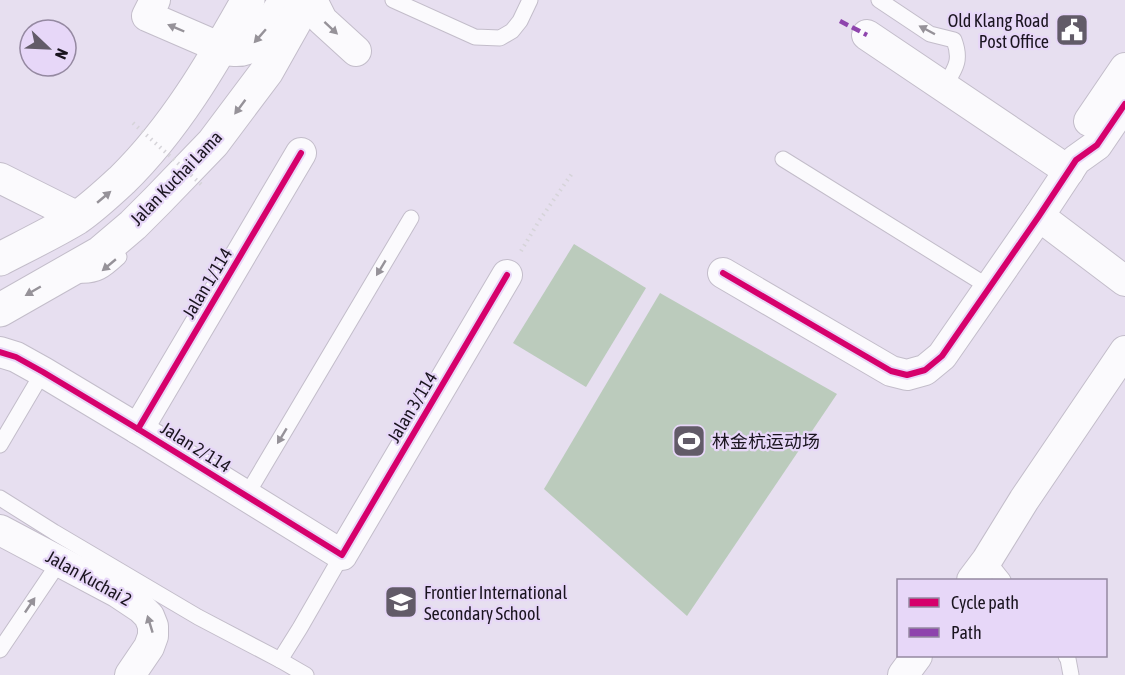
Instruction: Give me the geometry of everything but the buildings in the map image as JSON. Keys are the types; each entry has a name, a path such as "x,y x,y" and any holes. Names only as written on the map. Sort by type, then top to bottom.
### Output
{"main road":[{"name":"Jalan Kuchai Lama","path":"0,259 78,218 140,162 178,115 222,48 248,0"},
{"path":"222,48 237,50 248,48 258,39 286,0"},
{"name":"Jalan Kuchai Lama","path":"0,310 100,253 133,225 213,143 267,71 309,0"}],"street":[{"path":"155,0 147,16 222,48"},
{"path":"309,0 322,20 357,51"},
{"path":"867,35 944,87 1072,166"},
{"path":"723,273 891,371 907,375 925,370 942,356 1072,166 1081,132 1121,90"},
{"name":"Jalan 1/114","path":"138,429 301,153"},
{"path":"0,178 78,218"},
{"path":"1039,216 1125,280"},
{"name":"Jalan 3/114","path":"342,555 507,275"},
{"path":"987,574 1024,500 1125,351"},
{"name":"Jalan 2/114","path":"0,352 16,357 43,372 342,555"},
{"name":"Jalan Kuchai 2","path":"0,530 117,592 149,616 153,626 153,636 130,675"},
{"path":"903,675 916,657"}],"lane":[{"path":"393,0 475,37 500,38 512,31 520,21 530,0"},
{"path":"879,0 930,34 954,40 958,59 944,87"},
{"path":"783,159 989,287"},
{"path":"246,496 411,218"},
{"path":"0,445 43,372"},
{"path":"0,498 187,611 306,675"},
{"path":"280,660 342,555"},
{"path":"0,650 60,561"},
{"path":"1067,657 1071,675"}],"path":[{"path":"134,123 202,185"},
{"path":"522,250 573,171"}],"green space":[{"path":"574,244 646,288 586,387 513,343"},
{"name":"林金杭运动场","path":"660,293 837,394 687,616 544,489"}],"marked path":[{"path":"840,21 867,35"}],"cycle path":[{"path":"723,273 891,371 907,375 925,370 942,356 1076,160 1097,145 1125,104"},
{"path":"138,429 301,153"},
{"path":"0,352 16,357 43,372 342,555 507,275"}],"place":[{"name":"Old Klang Road Post Office","path":"1072,30"},
{"name":"林金杭运动场","path":"689,441"},
{"name":"Frontier International Secondary School","path":"401,602"}]}
